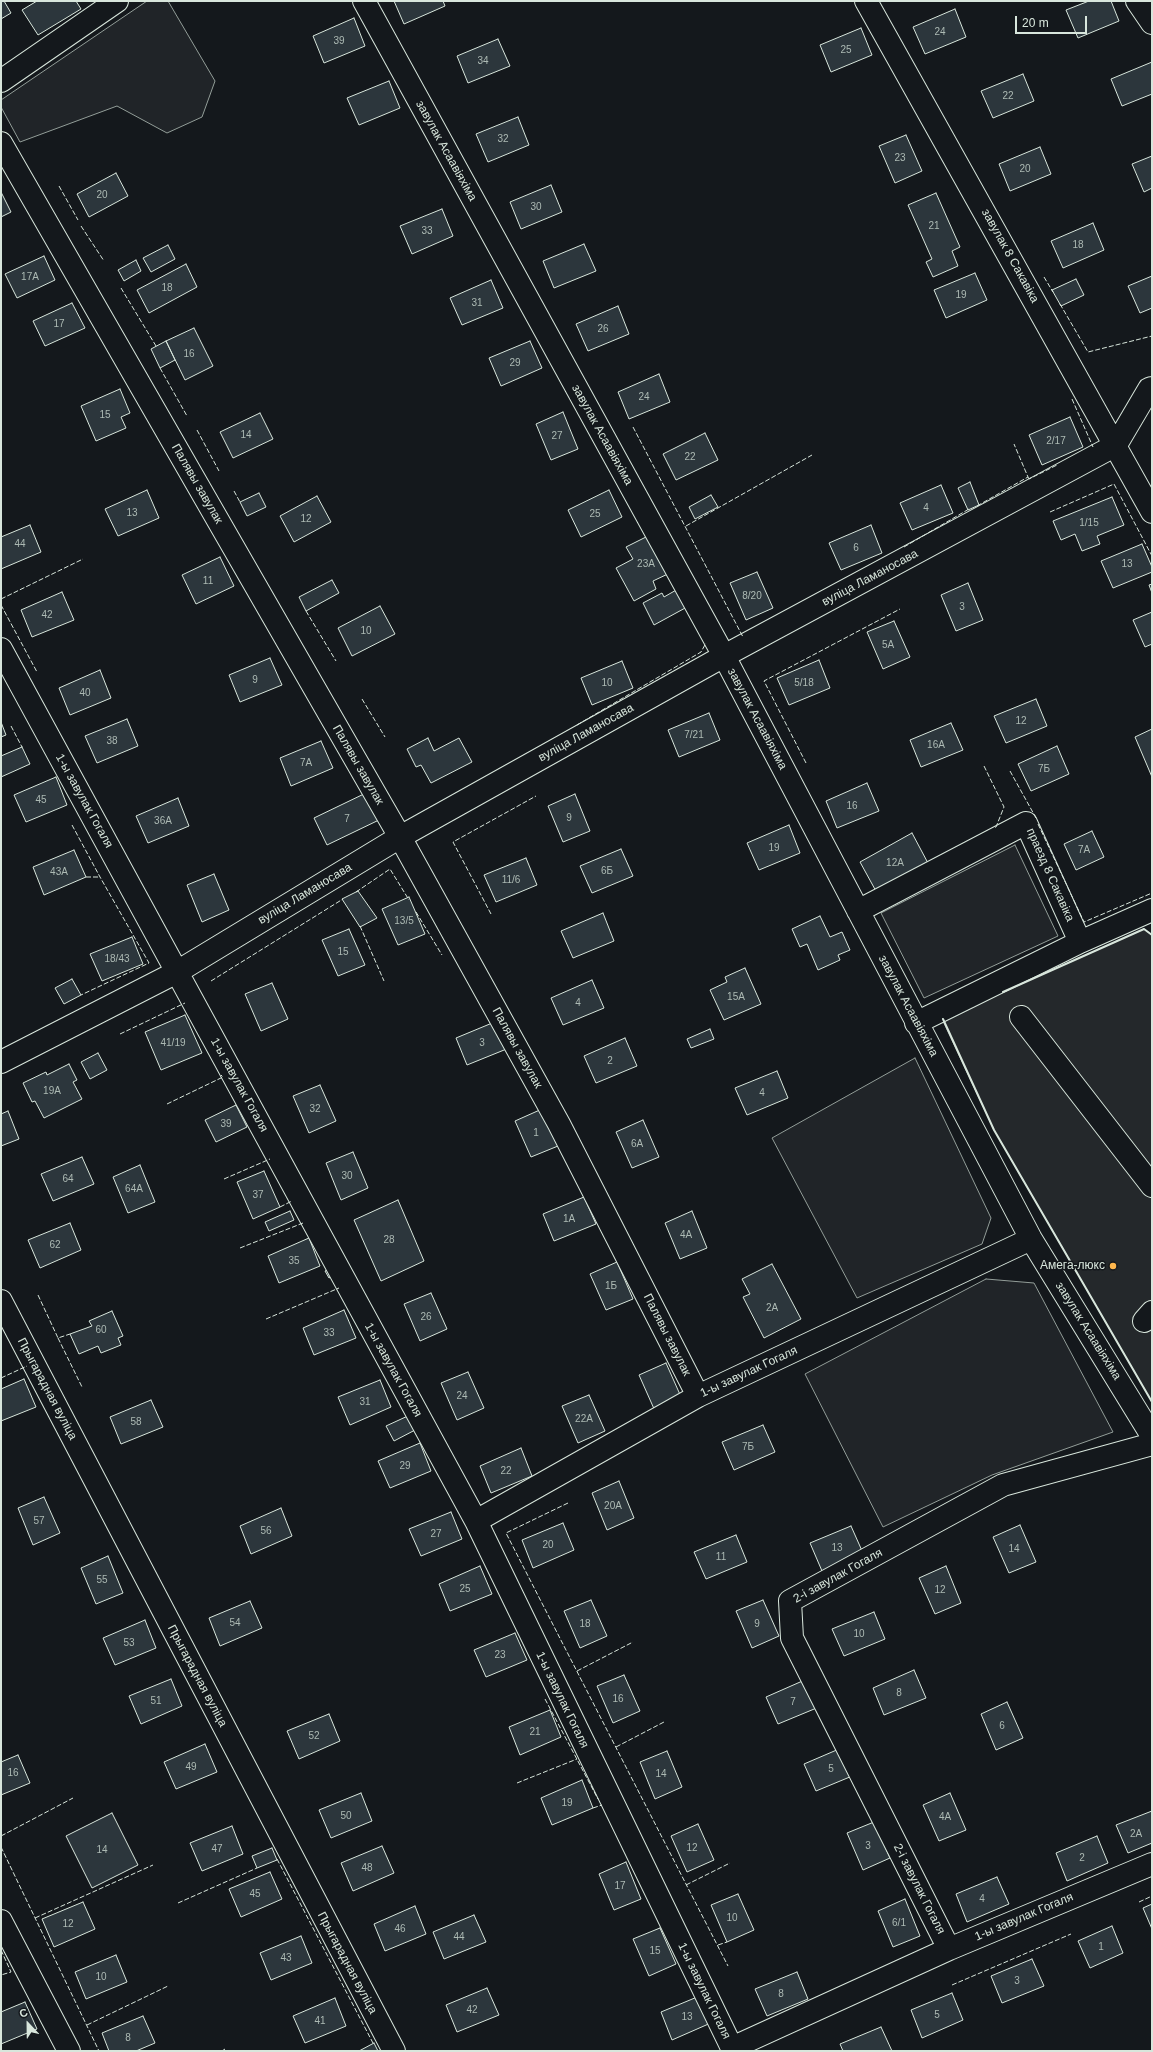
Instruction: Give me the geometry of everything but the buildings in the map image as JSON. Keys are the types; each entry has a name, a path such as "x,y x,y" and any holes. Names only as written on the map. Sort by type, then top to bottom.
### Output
{"street":[{"path":"1,81 117,1"},
{"name":"завулак Асаавіяхіма","path":"364,1 724,656 1031,1239 1152,1436"},
{"name":"завулак 8 Сакавіка","path":"866,1 1116,445 1152,512"},
{"path":"1137,1 1152,24"},
{"name":"Палявы завулак","path":"1,143 400,837 559,1124 698,1396"},
{"path":"1116,445 1149,389 1152,388"},
{"name":"вуліца Ламаносава","path":"1,1062 177,972 400,837 724,656 1116,445"},
{"name":"1-ы завулак Гогаля","path":"1,650 476,1522 732,2048 949,1949 1152,1864"},
{"name":"праезд 8 Сакавіка","path":"858,911 1026,823 1080,942"},
{"path":"916,1022 1080,942 1152,910"},
{"path":"1021,1017 1152,1186"},
{"name":"1-ы завулак Гогаля","path":"476,1522 698,1396 1031,1239"},
{"name":"Прыгарадная вуліца","path":"1,1301 8,1330 394,2051"},
{"name":"2-і завулак Гогаля","path":"949,1949 792,1638 790,1601 1003,1485 1152,1444"},
{"path":"1,1920 69,2051"}],"shaded area":[{"path":"147,1 168,1 215,81 202,117 167,133 117,106 20,142 1,107 1,100"},
{"path":"1015,845 1058,936 924,998 881,913"},
{"name":"Амега-люкс","path":"1144,929 1152,935 1152,1402 994,1130 942,1019"},
{"path":"915,1058 991,1218 982,1244 857,1298 772,1138"},
{"path":"986,1279 1034,1283 1113,1432 992,1475 883,1527 805,1374"}],"fence":[{"path":"59,186 78,220"},
{"path":"81,226 104,261"},
{"path":"1044,277 1053,292"},
{"path":"121,288 156,346"},
{"path":"1060,304 1088,352 1152,336"},
{"path":"160,368 187,416"},
{"path":"1072,399 1093,447"},
{"path":"633,427 743,637"},
{"path":"197,430 219,471"},
{"path":"977,506 1028,477 1014,444"},
{"path":"686,526 812,455"},
{"path":"1028,477 1029,479 1057,465"},
{"path":"1050,512 1114,484 1152,556"},
{"path":"234,491 240,502"},
{"path":"904,547 969,509"},
{"path":"1,599 83,559"},
{"path":"1,605 37,672"},
{"path":"806,763 764,681 900,609"},
{"path":"306,611 336,661"},
{"path":"577,725 701,652 706,643"},
{"path":"362,699 385,737"},
{"path":"11,726 22,747"},
{"path":"984,766 1004,807 996,827 994,828"},
{"path":"1010,771 1036,818"},
{"path":"491,914 453,842 536,796"},
{"path":"1038,824 1084,922 1152,893"},
{"path":"72,825 149,963 81,995"},
{"path":"356,892 390,869 409,900"},
{"path":"86,877 100,877"},
{"path":"211,981 343,899"},
{"path":"416,912 442,955"},
{"path":"360,926 384,981"},
{"path":"120,1034 185,1003"},
{"path":"167,1104 223,1077 221,1075"},
{"path":"224,1179 270,1159"},
{"path":"280,1207 292,1201"},
{"path":"240,1248 303,1223"},
{"path":"266,1319 339,1288"},
{"path":"38,1295 58,1338 70,1334"},
{"path":"58,1338 82,1387"},
{"path":"1,1378 27,1366"},
{"path":"568,1503 506,1533 728,1966"},
{"path":"577,1671 633,1642"},
{"path":"545,1699 598,1799"},
{"path":"616,1747 664,1722"},
{"path":"517,1783 577,1759"},
{"path":"1,1836 73,1798"},
{"path":"593,1808 602,1805"},
{"path":"1,1847 99,2051"},
{"path":"277,1859 374,2045"},
{"path":"686,1885 730,1863"},
{"path":"35,1918 153,1865"},
{"path":"178,1903 257,1868"},
{"path":"1139,1902 1152,1896"},
{"path":"952,1985 1071,1934"},
{"path":"718,1945 727,1942"},
{"path":"1,1950 11,1972 1,1975"},
{"path":"87,2025 168,1986"}],"wall":[{"path":"1003,992 1144,929 1152,935"},
{"path":"943,1019 994,1130 1152,1402"}],"place":[{"name":"Амега-люкс","path":"1113,1266"}]}
